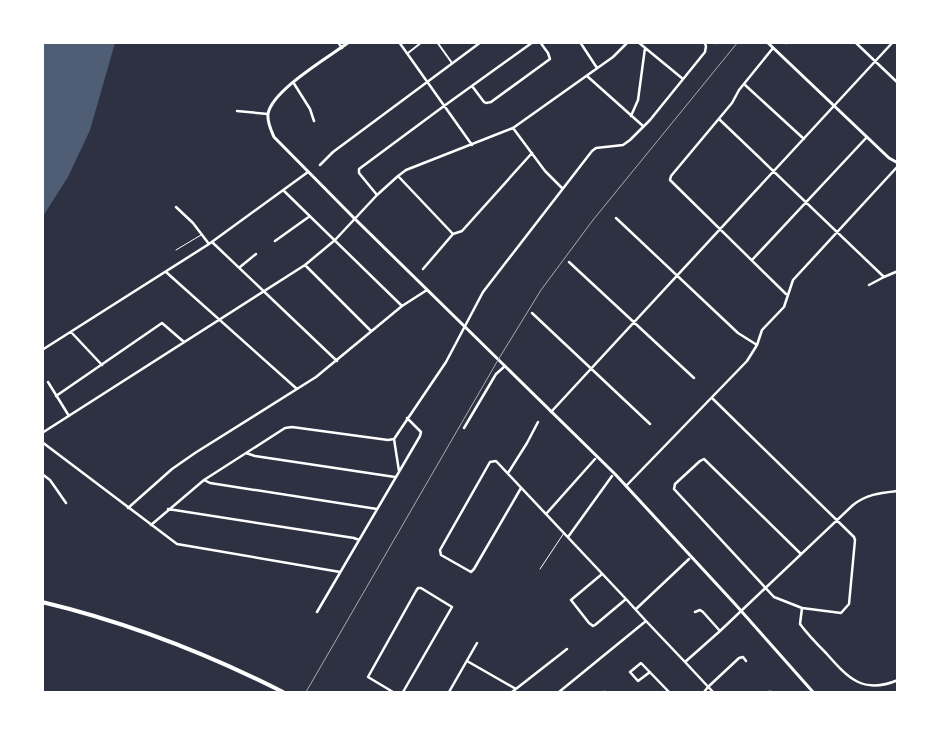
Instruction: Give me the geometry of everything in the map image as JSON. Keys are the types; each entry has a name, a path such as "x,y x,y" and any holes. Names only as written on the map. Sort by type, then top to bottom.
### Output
{"main road":[{"path":"42,602 145,632 216,660 283,692"}],"street":[{"path":"338,42 342,48"},
{"path":"349,42 293,82 275,98 268,114 268,122 274,137 626,486 741,611 812,692"},
{"path":"399,42 472,145"},
{"path":"407,54 422,42"},
{"path":"437,42 452,64"},
{"path":"320,165 333,152 481,42"},
{"path":"377,195 358,173 359,169 534,42"},
{"path":"472,86 484,102 491,102 550,59 540,42"},
{"path":"42,433 305,265 335,240 377,195 406,170 513,128 614,57 628,42"},
{"path":"638,42 682,79"},
{"path":"399,471 394,439 442,369 483,292 592,151 596,148 622,145 630,140 650,120 706,50 704,42"},
{"path":"626,486 747,361 757,345 762,330 784,307 793,280 898,164 889,158 767,42"},
{"path":"855,42 898,83"},
{"path":"551,412 893,42"},
{"path":"581,43 597,68"},
{"path":"631,116 638,100 645,48"},
{"path":"774,48 744,84 732,103 671,176 670,180 787,294"},
{"path":"587,76 643,126"},
{"path":"293,82 310,109 314,121"},
{"path":"744,84 804,139"},
{"path":"237,111 268,114"},
{"path":"719,118 884,278"},
{"path":"513,128 532,154 562,188"},
{"path":"752,260 867,136"},
{"path":"398,176 453,234 459,234 532,154"},
{"path":"42,350 212,242 309,171"},
{"path":"283,190 402,306"},
{"path":"176,207 193,223 209,244"},
{"path":"275,241 310,216"},
{"path":"616,218 738,333 757,345"},
{"path":"423,270 453,234"},
{"path":"212,242 337,360"},
{"path":"240,267 256,254"},
{"path":"569,262 694,378"},
{"path":"305,265 372,331"},
{"path":"869,285 898,271"},
{"path":"166,272 297,390"},
{"path":"128,508 195,453 297,390 337,360 402,306 427,290"},
{"path":"532,313 650,424"},
{"path":"56,396 162,324 184,342"},
{"path":"71,332 102,365"},
{"path":"464,428 496,374 504,366"},
{"path":"48,382 70,416"},
{"path":"712,398 851,532 855,540 849,604 841,613 802,608 774,598 674,490 675,484 700,460 704,459 801,554"},
{"path":"316,612 421,432 407,418"},
{"path":"508,473 524,449 538,422"},
{"path":"151,525 204,480 285,428 292,427 388,440 394,439"},
{"path":"42,442 177,544 340,572"},
{"path":"246,453 255,456 396,477"},
{"path":"546,514 595,459"},
{"path":"521,488 471,572 441,555 440,550 490,462 494,460 508,473 713,692"},
{"path":"42,474 50,480 66,503"},
{"path":"568,537 612,476"},
{"path":"204,480 210,483 377,509"},
{"path":"685,662 766,588 852,505 866,496 898,491"},
{"path":"168,509 359,540"},
{"path":"636,609 689,559"},
{"path":"602,574 572,600 589,623 593,626 595,625 626,599"},
{"path":"393,692 368,677 416,591 418,588 421,588 452,607 402,692"},
{"path":"802,608 800,624 852,680 870,686 885,685 898,680"},
{"path":"695,612 700,610 703,612 720,631"},
{"path":"558,692 646,621"},
{"path":"449,692 477,643"},
{"path":"512,692 567,649"},
{"path":"704,692 739,658 743,657 746,661"},
{"path":"467,661 516,689"},
{"path":"650,672 638,681 630,672 641,663 650,672 669,692"}],"lane":[{"path":"176,250 202,235"},
{"path":"540,569 564,533"}],"water":[{"path":"43,42 115,43 90,130 68,177 43,216"}],"railway":[{"path":"306,692 498,360 541,290 593,220 738,42"}]}
